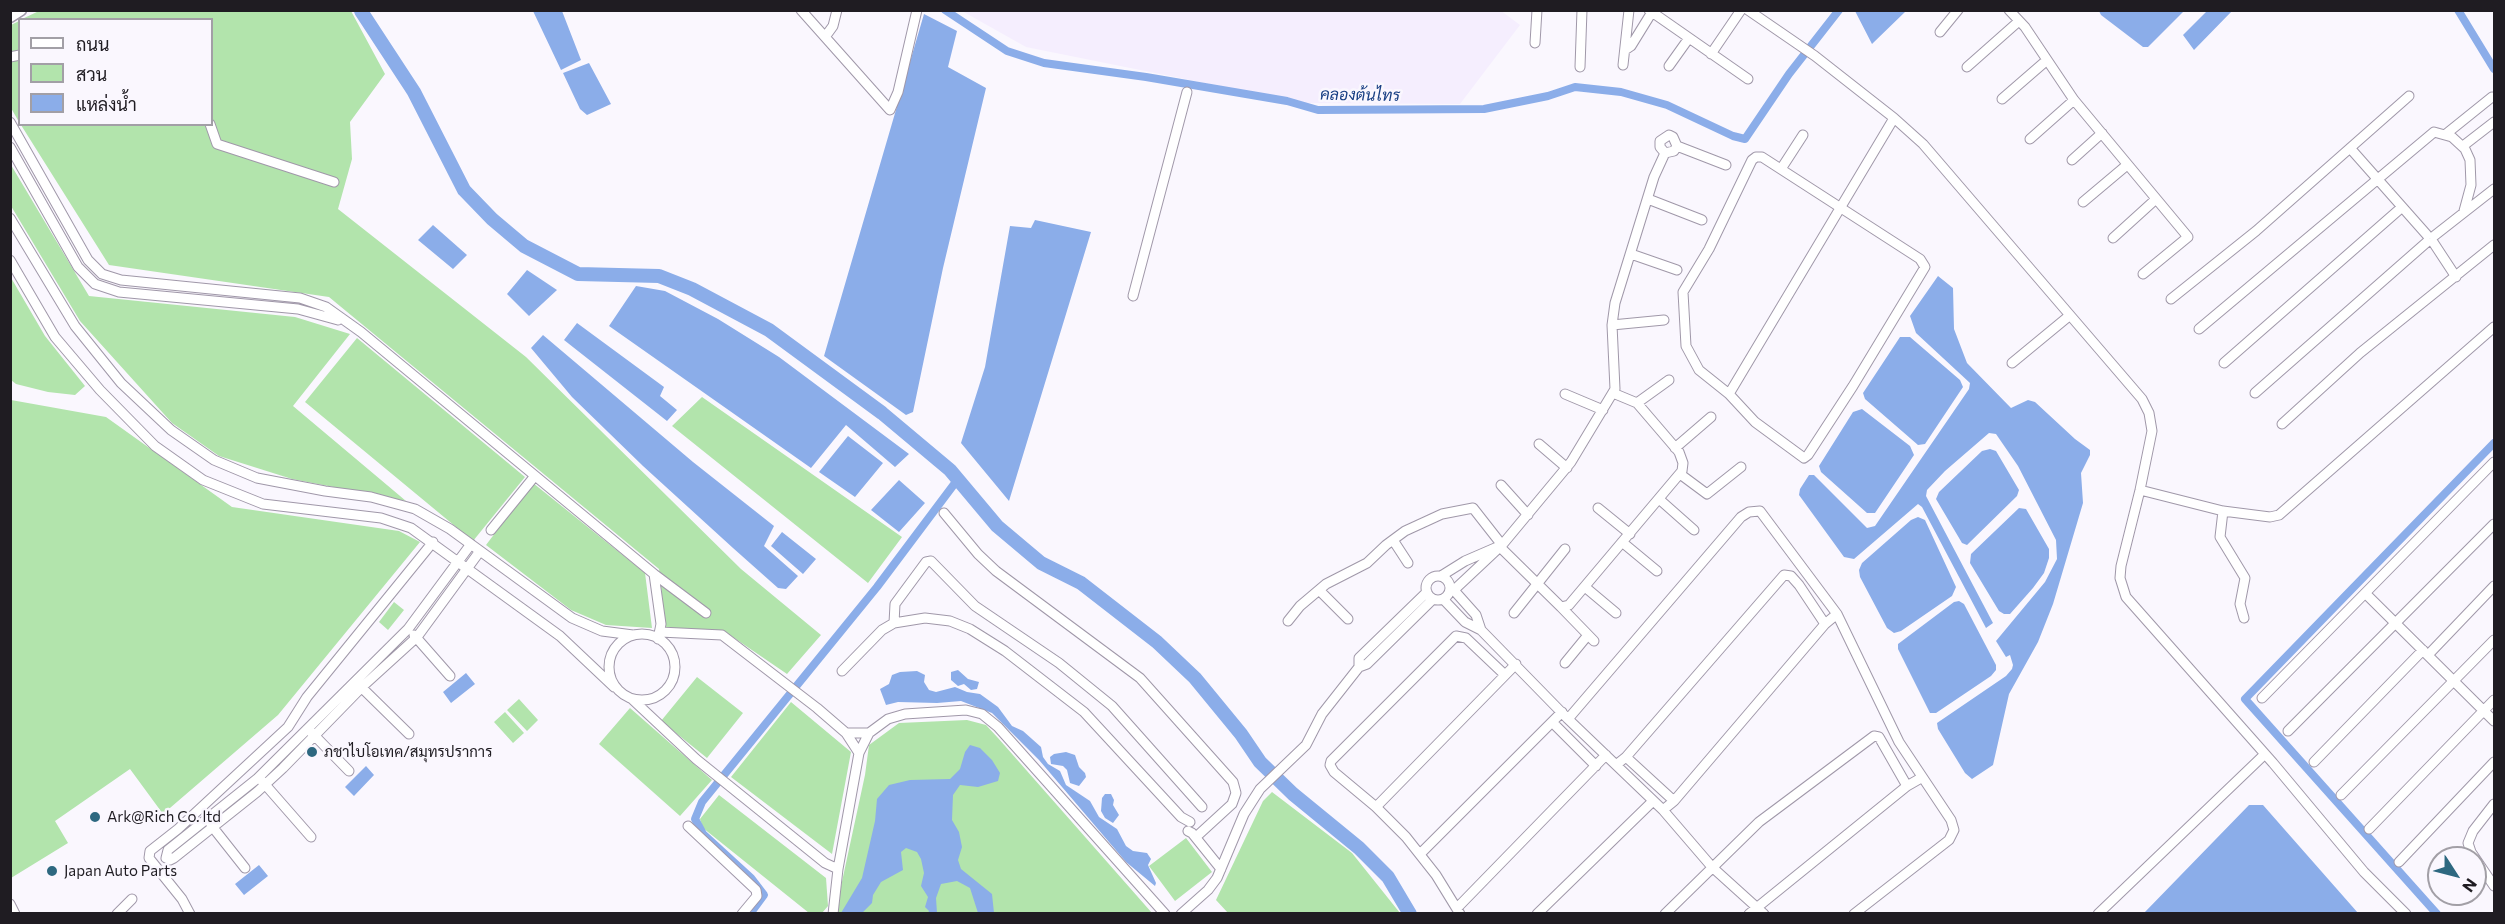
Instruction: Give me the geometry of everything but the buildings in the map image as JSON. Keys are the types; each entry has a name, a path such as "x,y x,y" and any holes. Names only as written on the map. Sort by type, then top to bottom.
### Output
{"main road":[{"path":"10,16 21,10"}],"street":[{"path":"801,10 890,110 898,92 917,10"},
{"path":"825,37 833,26 837,10"},
{"path":"1535,43 1537,10"},
{"path":"1580,66 1582,10"},
{"path":"1623,65 1629,10"},
{"path":"1711,54 1742,10"},
{"path":"1748,10 1815,56 1894,118 1923,144 2142,399 2152,423 2151,441 2121,566 2120,578 2126,597 2265,754 2364,872 2406,914"},
{"path":"1940,32 1958,10"},
{"path":"2009,10 2074,100 2188,237 2143,274"},
{"path":"1625,50 1631,46 1651,11 1748,79"},
{"path":"1967,67 2019,21"},
{"path":"1670,66 1689,38"},
{"path":"2002,99 2047,60"},
{"path":"1133,296 1187,92"},
{"path":"2171,299 2256,231 2409,96"},
{"path":"2446,134 2492,98"},
{"path":"2030,139 2074,100"},
{"path":"1729,394 1894,118"},
{"path":"10,122 88,260 102,274 121,280 300,298 326,307 361,332 534,477 706,613"},
{"path":"2463,146 2494,122"},
{"path":"211,126 217,144 334,182"},
{"path":"2199,329 2427,136 2437,131 2446,134 2463,146 2472,168 2471,185 2464,210"},
{"path":"2072,159 2102,133"},
{"path":"1665,153 1660,147 1660,141 1669,135 1673,137 1677,146 1726,165"},
{"path":"1780,169 1803,135"},
{"path":"1665,153 1674,151 1677,146"},
{"path":"10,147 78,267 95,284 119,292 298,309 343,321"},
{"path":"2350,148 2430,239 2456,277"},
{"path":"1181,914 1208,891 1221,869 1244,814 1260,789 1306,745 1322,714 1359,667 1359,658 1434,597 1448,596 1452,588 1501,546 1567,468 1615,389 1612,325 1615,303 1665,153"},
{"path":"1762,157 1780,169 1920,259 1925,271 1806,456 1800,457 1755,422 1729,394 1699,370 1689,354 1683,292 1709,249 1752,160 1762,157"},
{"path":"2083,202 2127,165"},
{"path":"2255,393 2430,239 2464,210 2494,189"},
{"path":"1648,199 1702,220"},
{"path":"2113,237 2156,199"},
{"path":"2224,363 2402,208"},
{"path":"10,218 75,326 121,383 171,430 214,460 257,478 325,491 371,496 416,509 471,544 572,618 602,631 659,636 722,635 846,733 859,753"},
{"path":"2282,424 2360,354 2494,245"},
{"path":"1631,254 1677,270"},
{"path":"10,260 56,337 107,398 155,446 203,480 263,504 381,518 411,528 560,636 696,759 825,863 838,868"},
{"path":"2012,363 2069,316"},
{"path":"1612,325 1664,320"},
{"path":"2140,490 2223,512 2270,517 2279,515 2494,327"},
{"path":"1637,403 1669,380"},
{"path":"107,398 121,383"},
{"path":"1561,607 1569,605 1630,534 1680,474 1683,463 1675,448 1637,403 1613,393"},
{"path":"1565,394 1603,410"},
{"path":"1675,448 1711,417"},
{"path":"1539,444 1567,468"},
{"path":"2262,698 2494,462"},
{"path":"1680,474 1707,494 1741,467"},
{"path":"491,530 534,477"},
{"path":"1501,485 1528,515"},
{"path":"1659,499 1694,530"},
{"path":"1288,621 1300,606 1326,584 1367,563 1405,531 1442,514 1473,508 1501,546 1591,638 1565,663"},
{"path":"1598,508 1630,534"},
{"path":"1420,854 1552,722 1565,716 1741,517 1755,510 1764,514 1837,614 1899,742 1951,820 1954,830 1953,835 1854,914"},
{"path":"2223,512 2220,537 2245,578 2240,604 2244,618"},
{"path":"944,513 978,554 996,571 1140,678 1233,782 1236,793 1232,804 1189,827"},
{"path":"2288,731 2494,525"},
{"path":"1393,540 1408,563"},
{"path":"190,914 182,899 149,858 150,851 178,829 288,726 308,697 433,542"},
{"path":"1622,542 1657,571"},
{"path":"471,544 408,629 358,684 315,736 266,785 172,859 166,858 167,852 258,778 307,728 358,684 417,637 480,551"},
{"path":"1501,546 1465,561 1441,576 1431,578 1428,582 1434,597 1465,622 1481,630 1565,716 1663,810 1753,910 1764,914"},
{"path":"1514,613 1539,585 1565,549"},
{"path":"894,623 895,604 926,562 931,561 975,606 1059,663 1112,706 1202,807"},
{"path":"632,699 643,701 664,692 675,672 675,661 659,636 654,574"},
{"path":"1616,765 1626,757 1784,574 1791,576 1825,624"},
{"path":"1441,576 1449,582 1476,615 1481,630"},
{"path":"2314,762 2494,586"},
{"path":"1584,587 1616,613"},
{"path":"1319,590 1348,619"},
{"path":"2365,593 2494,721"},
{"path":"1663,810 1674,801 1825,624 1837,614"},
{"path":"842,671 882,630 894,623 926,618 950,621 970,629 1005,651 1084,712 1189,827 1221,869"},
{"path":"408,629 450,676"},
{"path":"614,687 610,677 610,656 615,647 633,635"},
{"path":"1505,675 1466,638 1456,636 1331,761 1330,768 1376,807 1420,854 1459,910 1606,755"},
{"path":"2341,795 2494,640"},
{"path":"1376,807 1516,664"},
{"path":"358,684 409,734"},
{"path":"2369,829 2494,700"},
{"path":"833,914 838,868 859,753 869,733 888,719 905,714 966,710 982,714 998,727 1165,914"},
{"path":"1552,722 1596,766"},
{"path":"307,728 349,771"},
{"path":"846,733 869,733"},
{"path":"1665,914 1759,822 1874,736 1879,737 1907,786"},
{"path":"2098,914 2265,754"},
{"path":"1626,757 1674,801"},
{"path":"2399,862 2494,762"},
{"path":"258,778 311,837"},
{"path":"1753,910 1907,786 1921,778"},
{"path":"1537,914 1653,801"},
{"path":"2494,804 2473,831 2468,843 2471,852 2494,886"},
{"path":"206,819 244,867"},
{"path":"688,826 756,890 757,896 742,914"},
{"path":"117,914 132,899"},
{"path":"10,904 15,914"}],"shaded area":[{"path":"1500,10 1520,25 1460,104 1304,103 1026,47 962,11"}],"green space":[{"path":"39,11 351,11 385,74 350,122 352,159 338,209 526,357 741,569 821,635 787,674 724,631 666,630 659,569 329,297 109,265 22,126 213,126 213,18 24,18"},
{"path":"18,22 18,120 11,108 11,25"},
{"path":"11,165 89,296 295,317 350,334 293,406 406,501 292,479 219,456 172,423 80,321 11,206"},
{"path":"10,276 45,336 85,386 75,395 48,392 16,384 11,380"},
{"path":"357,338 525,477 473,541 305,402"},
{"path":"702,397 902,537 868,583 672,426"},
{"path":"11,400 106,417 232,507 399,531 420,542 278,715 163,814 130,769 55,821 68,843 11,878"},
{"path":"533,483 645,573 652,628 606,625 571,610 486,545"},
{"path":"394,602 404,610 388,630 379,622"},
{"path":"697,677 743,713 707,758 661,721"},
{"path":"519,699 538,720 527,731 507,710"},
{"path":"791,702 851,752 832,854 731,777"},
{"path":"630,708 712,780 680,816 599,744"},
{"path":"505,712 524,733 513,743 494,722"},
{"path":"967,720 986,725 1152,913 835,914 865,775 869,745 899,723"},
{"path":"1272,792 1352,853 1400,913 1228,913 1216,900 1263,801"},
{"path":"719,795 826,878 828,906 822,913 809,913 703,828 700,819"},
{"path":"1186,838 1212,872 1175,901 1149,866"}],"water":[{"path":"2099,10 2184,11 2148,47 2143,47 2101,15"},
{"path":"533,11 562,11 581,60 561,70"},
{"path":"1855,11 1906,11 1872,44"},
{"path":"2207,11 2232,11 2194,50 2183,35"},
{"path":"924,14 957,31 948,67 986,88 943,268 913,412 906,415 824,356"},
{"path":"589,63 611,104 587,115 580,109 563,73"},
{"path":"1035,220 1091,232 1009,501 961,443 985,367 1010,226 1031,228"},
{"path":"433,225 467,255 453,269 418,240"},
{"path":"527,270 557,290 529,316 507,294"},
{"path":"1938,276 1953,288 1954,329 1967,363 2011,408 2028,400 2035,402 2090,450 2090,455 2081,473 2083,503 2053,604 2038,642 2009,694 1993,765 1972,779 1965,773 1938,729 1937,723 2006,676 2012,669 2010,655 2006,657 1996,641 2045,582 2057,559 2056,540 2018,466 1996,434 1989,433 1945,471 1927,490 1926,496 1993,623 1986,628 1922,507 1918,504 1854,559 1844,557 1799,495 1809,475 1814,475 1867,528 1875,526 1969,389 1970,383 1916,333 1910,316"},
{"path":"636,286 665,291 718,319 779,357 909,454 895,467 846,425 811,468 609,326"},
{"path":"577,323 664,387 660,396 677,410 667,421 564,340"},
{"path":"543,335 693,462 774,526 764,546 798,576 786,589 778,588 733,548 572,397 531,348"},
{"path":"1900,337 1910,337 1960,380 1963,387 1925,444 1918,445 1865,399 1863,393"},
{"path":"1862,409 1910,446 1914,455 1875,513 1867,513 1821,472 1819,466 1853,412"},
{"path":"848,436 883,463 855,497 819,472"},
{"path":"1990,449 1996,451 2019,490 2017,496 1967,545 1962,543 1936,499 1939,492 1982,451"},
{"path":"899,480 925,503 899,532 871,510"},
{"path":"2019,508 2026,509 2049,549 2049,558 2044,573 2033,588 2010,614 2004,614 1999,611 1970,563 1971,554"},
{"path":"1918,517 1925,520 1956,587 1952,596 1901,631 1894,633 1887,628 1860,577 1859,570 1862,563 1911,520"},
{"path":"782,532 816,559 803,574 771,546"},
{"path":"1959,601 1964,604 1996,665 1996,670 1991,676 1936,713 1930,713 1898,649 1898,644 1954,602"},
{"path":"958,670 968,679 979,682 977,689 971,690 964,684 958,686 951,680 951,672"},
{"path":"917,671 925,675 924,682 929,690 936,692 955,687 980,694 998,707 1012,726 1023,731 1041,747 1043,757 1048,764 1060,771 1066,785 1090,801 1099,817 1117,829 1126,846 1133,851 1147,853 1151,859 1148,865 1156,883 1155,886 1126,862 1039,760 992,713 961,701 898,702 886,705 880,689 889,684 892,675"},
{"path":"466,673 475,684 451,703 443,692"},
{"path":"970,745 980,748 992,760 1000,773 998,781 978,787 960,785 953,795 952,820 959,832 962,847 958,860 961,869 992,894 994,913 978,913 970,888 957,881 941,884 936,898 937,913 928,913 925,907 928,897 921,886 924,873 921,859 917,852 906,848 901,852 903,870 881,882 873,895 872,903 862,913 841,913 862,878 875,821 877,799 889,785 910,780 950,779 960,769 965,752"},
{"path":"1066,752 1075,755 1079,767 1085,773 1086,777 1079,786 1070,783 1067,770 1063,766 1051,764 1050,757"},
{"path":"366,766 374,775 354,796 345,787"},
{"path":"1105,794 1111,794 1114,800 1113,805 1119,815 1113,823 1105,818 1101,811 1102,798"},
{"path":"2249,805 2263,805 2358,913 2144,913"},
{"path":"259,865 268,876 244,895 235,884"}],"waterway":[{"name":"คลองต้นไทร","path":"945,10 1007,51 1044,63 1146,77 1287,101 1318,110 1484,109 1548,96 1575,87 1621,92 1667,105 1733,136 1745,139 1789,74 1839,10"},
{"path":"2458,10 2494,69"},
{"path":"361,11 414,92 464,190 492,219 524,246 578,274 659,276 692,289 769,330 882,413 950,470 997,526 1041,563 1081,583 1157,642 1195,678 1241,734 1260,762 1293,794 1359,848 1388,877 1410,914"},
{"path":"2437,914 2245,699 2494,443"},
{"path":"750,914 764,895 751,878 703,834 695,819 702,802 877,587 958,479"}],"place":[{"name":"ภชาไบโอเทค/สมุทรปราการ","path":"312,752"},
{"name":"Ark@Rich Co. ltd","path":"95,817"},
{"name":"Japan Auto Parts","path":"52,871"}]}
